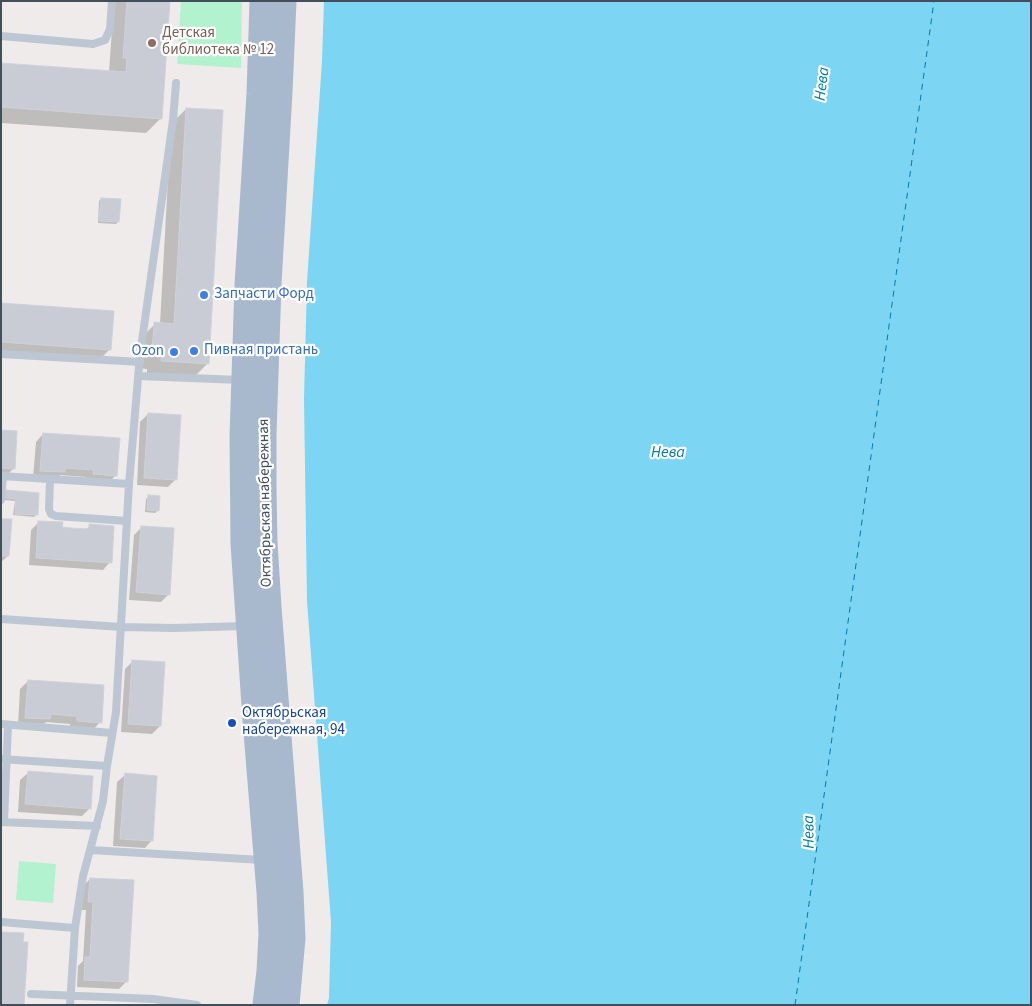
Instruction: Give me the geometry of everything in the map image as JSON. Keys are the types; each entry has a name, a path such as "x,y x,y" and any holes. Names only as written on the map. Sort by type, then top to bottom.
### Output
{"main road":[{"name":"Октябрьская набережная","path":"262,1 259,94 243,380 242,508 248,626 267,860 270,934 269,971 265,1005"},
{"name":"Октябрьская набережная","path":"284,1 269,284 264,490 269,607 293,929 287,1005"}],"lane":[{"path":"1,36 93,44 104,40 110,29 112,1"},
{"path":"70,1005 75,928 83,876 103,801 116,712 129,484 138,376 173,120 176,83"},
{"path":"1,354 140,362"},
{"path":"138,376 243,380"},
{"path":"1,500 2,476 129,484"},
{"path":"50,479 48,509 51,514 56,516 127,521"},
{"path":"1,619 121,627 248,626"},
{"path":"96,826 2,822 5,725 112,733"},
{"path":"4,759 107,766"},
{"path":"90,850 267,860"},
{"path":"1,922 75,928"},
{"path":"31,994 153,999 197,1005"}],"green space":[{"path":"181,1 242,1 241,68 177,64"},
{"path":"19,861 56,864 53,903 16,900"}],"water":[{"name":"Нева","path":"324,1 1031,1 1031,1005 327,1005 329,998 331,922 307,601 304,399 307,282 322,61"}],"building":[{"path":"127,1 170,1 162,119 1,107 1,63 126,72 127,58 123,58"},
{"path":"186,108 223,110 209,364 161,361 162,354 152,354 154,322 174,324"},
{"path":"101,198 121,199 119,222 99,221"},
{"path":"1,303 114,311 111,350 1,342"},
{"path":"148,413 181,415 177,480 144,478"},
{"path":"1,430 17,431 15,469 1,468"},
{"path":"43,433 120,438 117,476 93,474 94,470 65,468 65,472 40,471"},
{"path":"6,490 39,493 38,515 15,514 16,499 5,498"},
{"path":"148,495 160,496 159,511 147,510"},
{"path":"1,519 12,519 9,556 1,556"},
{"path":"38,521 63,522 62,527 71,528 89,529 89,524 114,526 112,563 36,558"},
{"path":"141,526 174,528 170,595 136,592"},
{"path":"132,660 165,662 161,726 128,724"},
{"path":"28,680 104,685 102,723 77,721 77,716 51,714 50,719 25,718"},
{"path":"28,771 93,776 91,809 25,804"},
{"path":"125,773 157,776 153,841 120,839"},
{"path":"90,878 134,880 128,982 84,980 85,957 90,957 93,902 88,902"},
{"path":"1,932 24,933 23,942 28,942 24,1005 1,1005"}],"ferry route":[{"path":"795,1005 934,1"}],"place":[{"name":"Детская библиотека № 12","path":"152,43"},
{"name":"Запчасти Форд","path":"204,295"},
{"name":"Пивная пристань","path":"194,351"},
{"name":"Ozon","path":"174,352"},
{"name":"Октябрьская набережная, 94","path":"232,723"}]}
